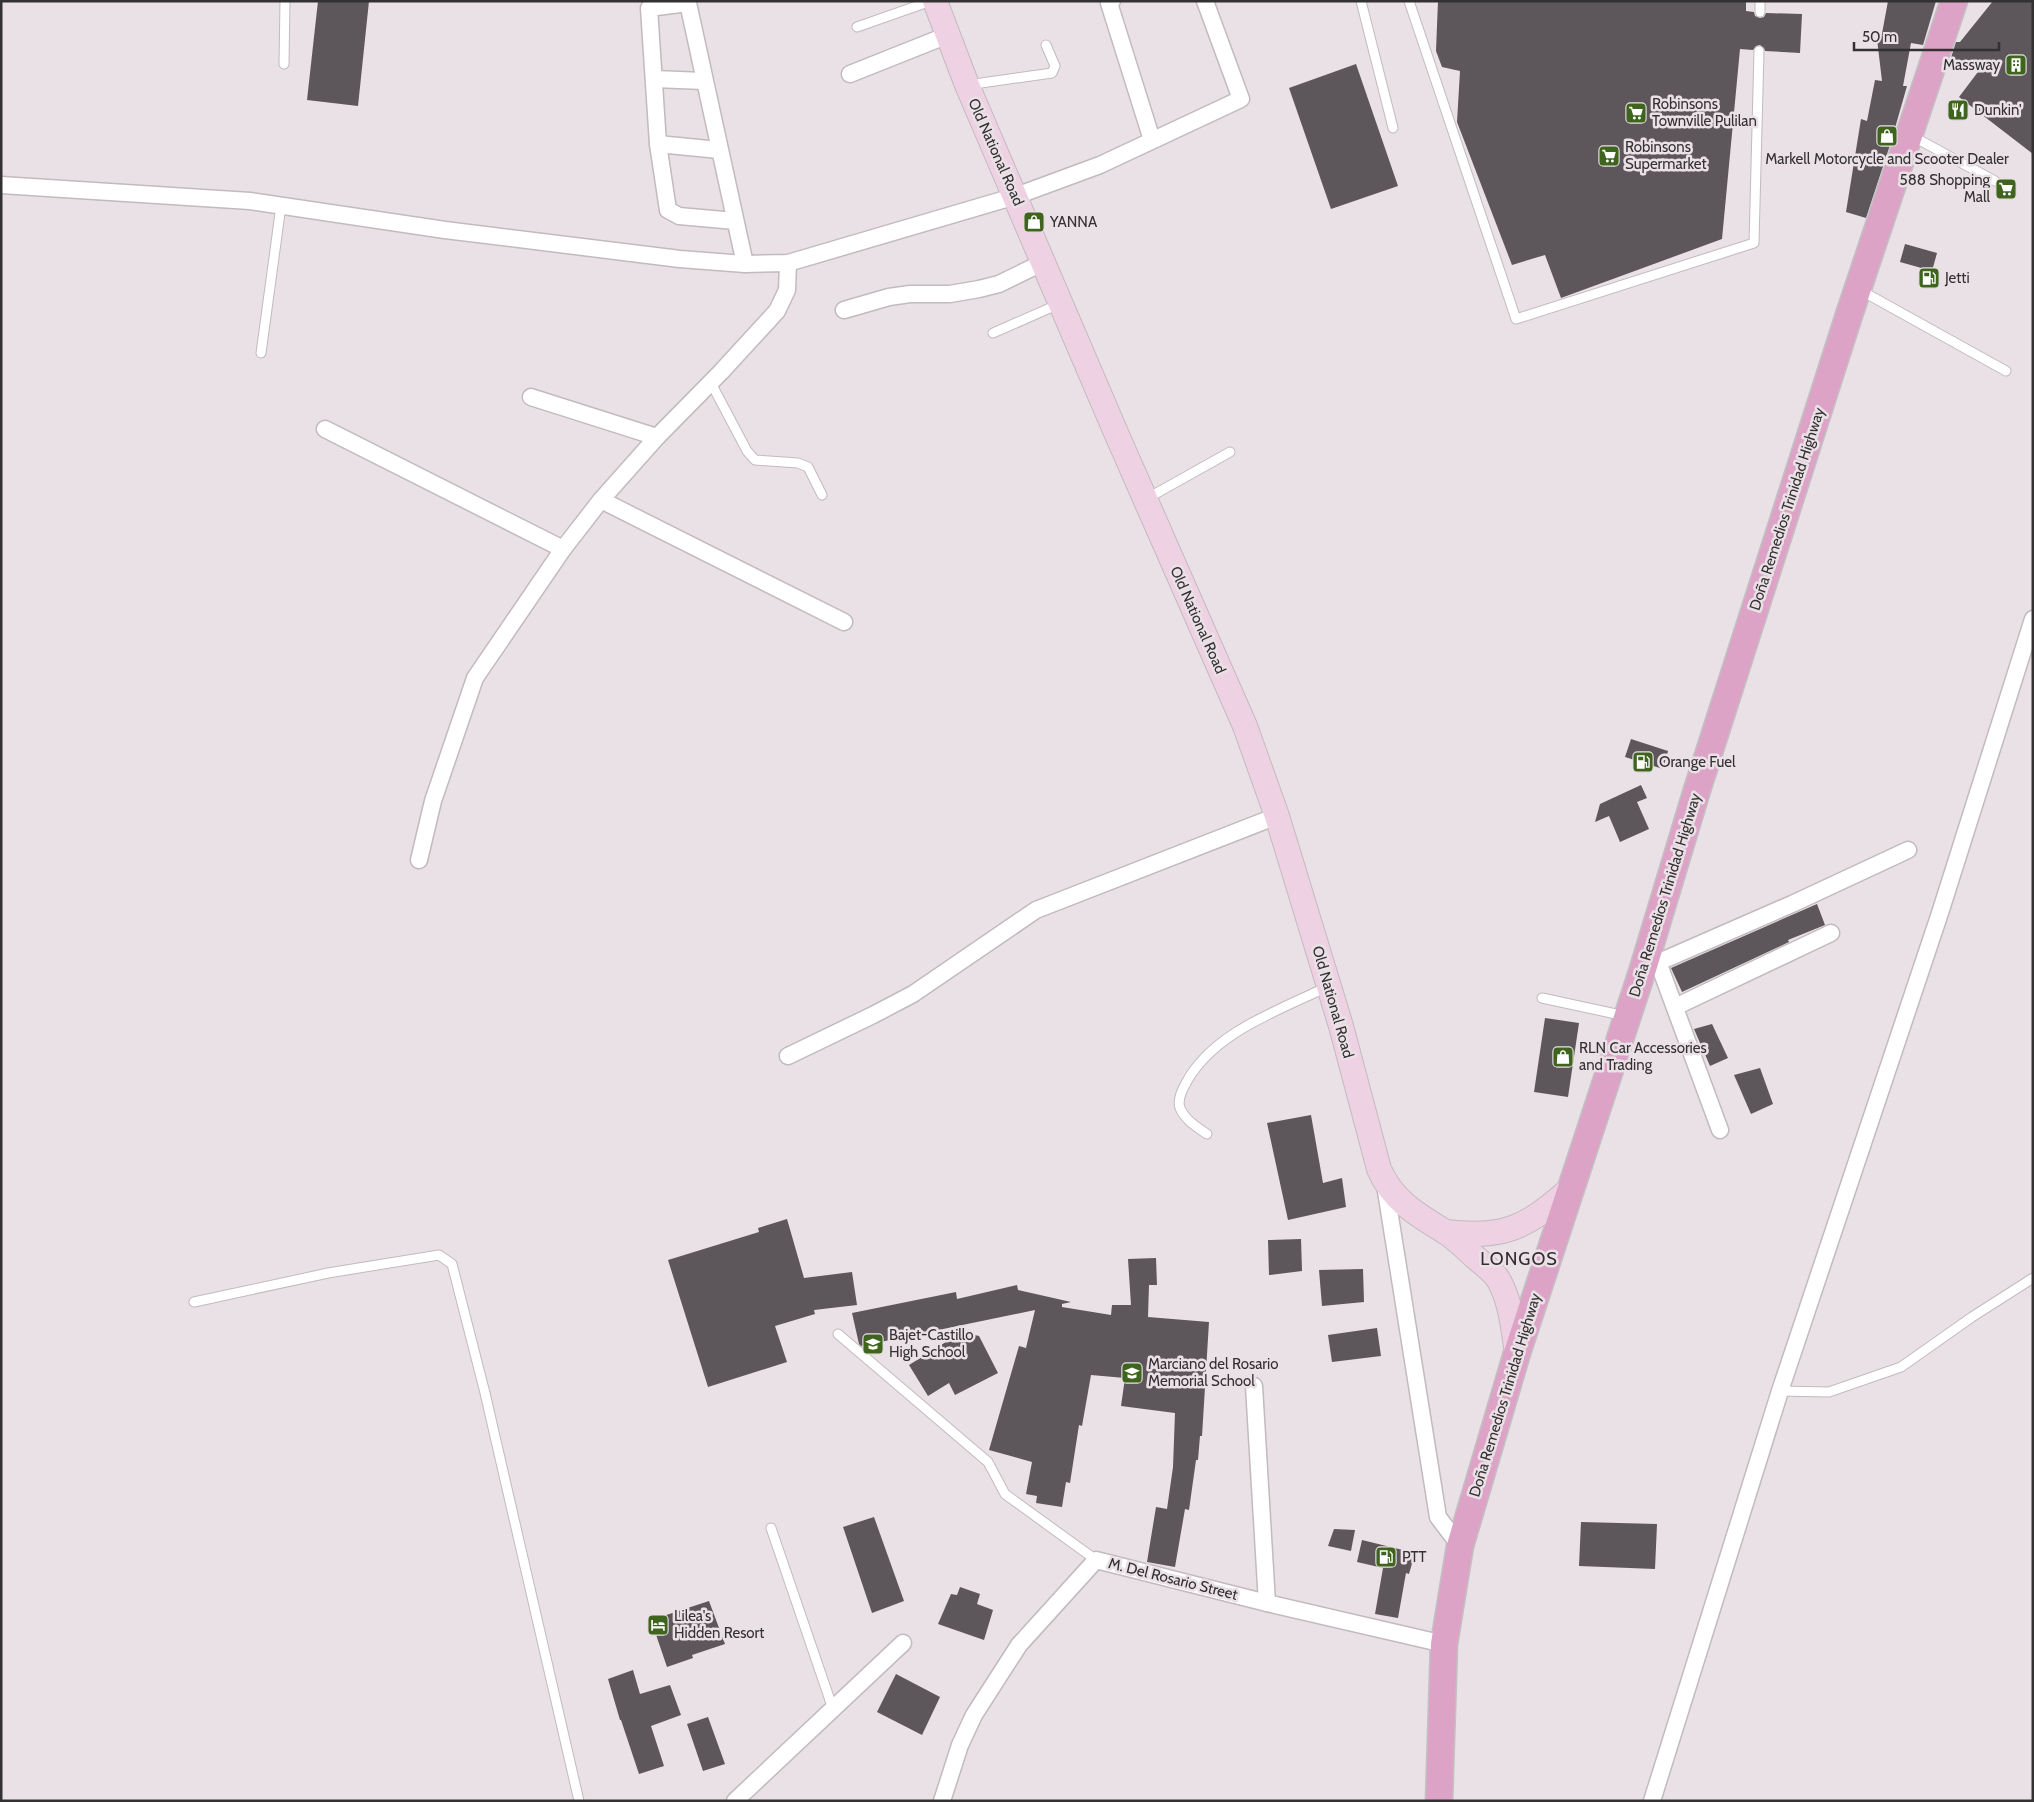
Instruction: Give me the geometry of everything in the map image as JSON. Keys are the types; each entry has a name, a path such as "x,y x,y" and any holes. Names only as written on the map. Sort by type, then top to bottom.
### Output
{"main road":[{"name":"Old National Road","path":"935,1 967,85 1245,726 1277,816 1329,986 1379,1169 1385,1183 1400,1202 1422,1219 1445,1232 1482,1262 1498,1278 1510,1309 1517,1353"},
{"name":"Doña Remedios Trinidad Highway","path":"1439,1801 1444,1644 1460,1546 1517,1353 1570,1190 1628,1016 1651,966 1697,790 1858,288 1954,1"},
{"name":"Old National Road","path":"1445,1232 1491,1234 1524,1224 1549,1208 1570,1190"}],"street":[{"path":"1112,1 1109,3 1152,140"},
{"path":"1,185 250,201 445,230 680,259 746,264 788,262 1016,196 1100,165 1241,99 1204,1"},
{"path":"734,221 679,216 668,210 658,144 649,8 688,3 734,221 746,264"},
{"path":"850,74 948,35"},
{"path":"654,80 704,81"},
{"path":"658,144 719,150"},
{"path":"419,860 433,801 475,678 563,549 601,500 657,437 777,312 787,290 788,262"},
{"path":"844,310 889,297 910,294 950,294 980,289 999,284 1044,262"},
{"path":"530,397 657,437"},
{"path":"325,429 563,549"},
{"path":"601,500 844,622"},
{"path":"1652,1801 1780,1392 1940,913 2033,619"},
{"path":"788,1056 913,994 1036,910 1277,816"},
{"path":"1720,1130 1675,1007 1651,966 1908,850"},
{"path":"1675,1007 1832,933"},
{"path":"1385,1183 1438,1517 1460,1546"},
{"path":"1254,1386 1267,1603"},
{"name":"M. Del Rosario Street","path":"942,1801 960,1745 974,1715 1009,1660 1019,1645 1096,1560 1267,1603 1444,1644"},
{"path":"734,1801 903,1643"}],"lane":[{"path":"284,64 285,1"},
{"path":"857,27 931,1"},
{"path":"1361,1 1393,128"},
{"path":"1409,1 1516,319 1754,243 1759,50"},
{"path":"1760,1 1760,12"},
{"path":"967,85 1052,73 1055,66 1046,45"},
{"path":"1910,135 1995,181"},
{"path":"261,353 280,206"},
{"path":"1858,288 2006,371"},
{"path":"993,333 1062,303"},
{"path":"711,382 747,451 754,460 798,463 808,466 822,495"},
{"path":"1145,499 1230,452"},
{"path":"1207,1134 1187,1119 1179,1106 1181,1093 1192,1072 1228,1037 1329,986"},
{"path":"1542,998 1628,1016"},
{"path":"194,1302 328,1273 439,1255 452,1264 485,1393 579,1801"},
{"path":"1780,1392 1829,1392 1901,1367 1972,1317 2033,1278"},
{"path":"838,1334 988,1462 1005,1494 1096,1560"},
{"path":"771,1528 833,1709"}],"building":[{"path":"318,1 369,1 358,106 307,100"},
{"name":"Robinsons Townville Pulilan","path":"1438,1 1746,1 1746,11 1754,12 1755,16 1760,18 1764,17 1766,13 1802,14 1800,53 1765,51 1760,45 1756,46 1753,50 1740,49 1722,239 1561,298 1545,255 1512,265 1457,122 1460,71 1442,67 1436,51"},
{"path":"1888,1 1936,1 1923,45 1911,43 1903,86 1907,86 1866,218 1846,212 1861,119 1867,121 1875,80 1882,81 1877,39 1881,39"},
{"path":"1993,1 2033,1 2033,154 1959,97 1987,60 1950,61 1956,42 1960,42"},
{"path":"1356,64 1398,186 1331,209 1289,88"},
{"path":"1905,244 1937,253 1932,271 1900,262"},
{"path":"1631,739 1668,751 1663,769 1625,757"},
{"path":"1641,785 1647,798 1637,802 1649,829 1620,842 1609,816 1595,822 1600,804"},
{"path":"1817,904 1825,925 1788,940 1789,942 1682,992 1671,968"},
{"path":"1545,1018 1579,1023 1568,1097 1534,1092"},
{"path":"1712,1024 1728,1058 1710,1066 1694,1029"},
{"path":"1760,1068 1773,1104 1751,1114 1734,1075"},
{"path":"1311,1115 1323,1183 1342,1178 1346,1207 1288,1220 1267,1123"},
{"path":"787,1219 804,1278 852,1272 857,1305 814,1310 815,1314 775,1326 787,1362 708,1387 668,1260 759,1232 758,1228"},
{"path":"1301,1239 1302,1271 1269,1275 1268,1240"},
{"path":"1156,1258 1157,1285 1149,1285 1148,1317 1209,1322 1202,1436 1200,1436 1198,1460 1196,1460 1189,1510 1185,1509 1175,1567 1147,1562 1156,1507 1167,1509 1173,1467 1175,1413 1121,1406 1125,1378 1091,1375 1082,1426 1079,1425 1070,1483 1066,1482 1062,1507 1036,1503 1037,1496 1026,1494 1032,1462 989,1450 1019,1346 1026,1348 1035,1310 861,1346 852,1313 956,1292 957,1299 1017,1285 1018,1290 1071,1302 1062,1304 1062,1307 1111,1315 1112,1305 1131,1305 1128,1259"},
{"path":"1363,1269 1364,1302 1322,1306 1319,1270"},
{"path":"1377,1328 1381,1356 1332,1362 1328,1335"},
{"path":"962,1332 979,1336 998,1373 955,1395 949,1383 928,1396 909,1365"},
{"path":"874,1517 904,1601 872,1613 843,1527"},
{"path":"1581,1522 1657,1524 1655,1569 1579,1566"},
{"path":"1334,1529 1355,1530 1351,1551 1328,1546"},
{"path":"1362,1540 1415,1553 1409,1574 1406,1573 1398,1618 1375,1614 1383,1568 1357,1562"},
{"path":"960,1587 980,1594 977,1604 993,1610 984,1640 938,1624 951,1594 957,1595"},
{"path":"709,1601 725,1644 692,1655 693,1658 667,1667 651,1620"},
{"path":"633,1670 640,1694 670,1685 681,1715 651,1726 664,1766 639,1774 608,1679"},
{"path":"896,1674 940,1697 922,1735 877,1712"},
{"path":"708,1717 725,1764 703,1771 687,1724"}],"place":[{"name":"Massway","path":"2016,65"},
{"name":"Dunkin'","path":"1958,110"},
{"name":"Robinsons Townville Pulilan","path":"1636,113"},
{"name":"Markell Motorcycle and Scooter Dealer","path":"1887,136"},
{"name":"Robinsons Supermarket","path":"1609,156"},
{"name":"588 Shopping Mall","path":"2006,189"},
{"name":"YANNA","path":"1034,222"},
{"name":"Jetti","path":"1929,278"},
{"name":"Orange Fuel","path":"1643,762"},
{"name":"RLN Car Accessories and Trading","path":"1563,1057"},
{"name":"Bajet-Castillo High School","path":"873,1344"},
{"name":"Marciano del Rosario Memorial School","path":"1132,1373"},
{"name":"PTT","path":"1386,1557"},
{"name":"Lilea's Hidden Resort","path":"658,1625"}],"district":[{"name":"LONGOS","path":"1519,1259"}]}
